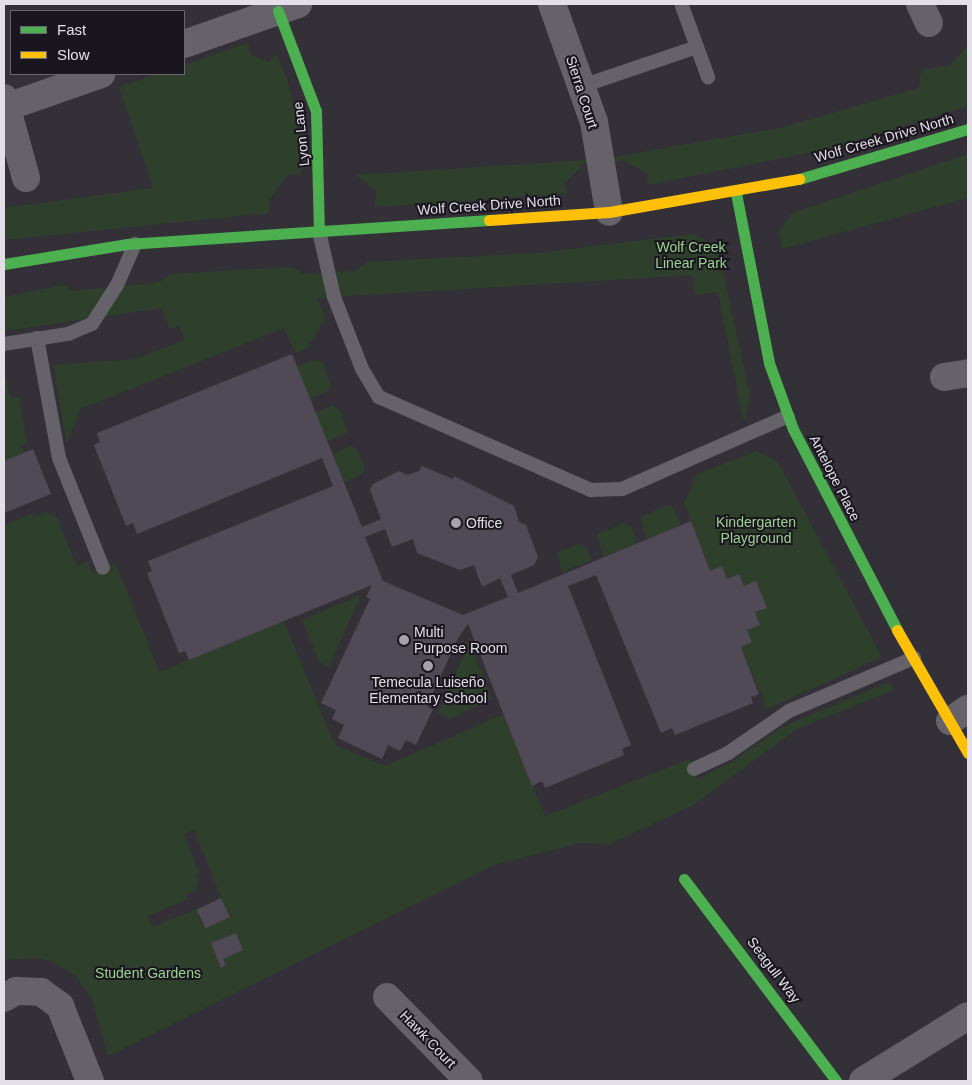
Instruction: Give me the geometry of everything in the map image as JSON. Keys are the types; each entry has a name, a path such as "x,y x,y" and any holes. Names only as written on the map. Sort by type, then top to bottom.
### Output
{"street":[{"name":"Sierra Court","path":"552,4 594,122 609,212"},
{"path":"185,44 288,7"},
{"name":"Lyon Lane","path":"288,7 316,111 319,231"},
{"path":"26,178 5,103 98,75"},
{"name":"Wolf Creek Drive North","path":"4,264 135,244 609,212 736,193 796,180 968,129"},
{"name":"Antelope Place","path":"736,193 769,363 788,416 866,577 914,658 959,715 968,753"},
{"name":"Seagull Way","path":"684,879 836,1081"},
{"path":"4,998 16,992 41,992 60,1006 90,1081"},
{"name":"Hawk Court","path":"387,997 469,1081"},
{"path":"863,1081 968,1016"}],"lane":[{"path":"682,6 708,77"},
{"path":"582,86 697,47"},
{"path":"319,231 334,297 362,369 379,398 591,490 622,489 788,416"},
{"path":"4,344 68,334 92,324 117,285 135,244"},
{"path":"37,338 59,458 103,568"},
{"path":"694,769 728,753 789,711 914,658"}],"green space":[{"path":"248,43 251,55 269,62 276,53 287,78 300,135 301,175 288,174 269,200 269,213 4,240 4,208 153,188 119,87 154,75 185,75 185,65"},
{"path":"968,46 968,106 829,149 648,185 647,173 622,160 614,162 614,157 780,128 919,88 921,70 950,66"},
{"path":"968,154 968,198 782,249 779,232 792,213"},
{"path":"588,160 565,183 567,193 485,200 375,207 376,191 356,175"},
{"name":"Wolf Creek Linear Park","path":"695,234 718,249 750,395 744,424 718,292 695,295 693,275 317,298 325,317 308,348 295,353 284,328 80,409 67,444 53,365 136,359 184,340 179,326 169,329 162,308 4,331 4,297 63,285 73,291 158,283 171,274 290,267 304,274 355,271 367,262 537,253"},
{"path":"313,360 322,361 331,385 328,391 309,399 297,367"},
{"path":"5,373 10,398 19,397 27,444 22,446 24,453 4,461"},
{"path":"333,406 340,410 348,432 326,442 314,412"},
{"path":"351,446 357,449 365,468 361,475 344,482 333,454"},
{"name":"Kindergarten Playground","path":"757,451 778,462 882,657 767,709 741,647 752,642 747,630 759,625 755,612 766,608 744,586 739,574 727,579 710,571 684,502 697,474"},
{"path":"667,505 674,508 680,526 646,539 641,517"},
{"name":"Student Gardens","path":"46,512 57,518 77,566 87,561 92,573 115,563 160,672 284,621 335,745 385,766 504,714 545,816 690,759 697,779 732,762 782,727 889,682 894,690 797,729 693,805 610,844 579,843 494,865 108,1056 92,999 76,976 51,961 35,958 4,960 4,525 33,513 35,517","holes":["194,830 229,917 204,928 196,909 153,927 148,916 188,899 186,895 195,891 198,882 195,875 199,873 184,834","236,933 243,950 223,959 226,965 221,967 211,943"]},
{"path":"625,523 632,528 637,543 603,557 597,534"},
{"path":"580,544 586,547 591,561 562,572 557,552"},
{"path":"361,595 329,667 319,662 302,620"},
{"path":"470,641 491,699 450,719 438,713"}],"building":[{"path":"292,354 362,527 381,519 370,490 373,484 399,471 407,475 419,471 422,466 453,479 454,476 514,506 519,522 526,525 538,557 534,565 511,575 518,593 691,521 710,571 722,566 727,579 739,574 744,586 756,581 767,608 755,612 760,625 747,630 752,642 741,647 759,694 751,697 753,703 675,735 672,728 661,733 596,575 568,586 631,745 622,749 624,755 545,788 542,781 532,786 468,624 458,638 427,706 433,709 416,745 406,740 400,751 388,745 382,759 338,738 344,725 332,719 336,710 321,703 370,599 366,597 372,585 189,660 185,651 179,653 147,573 152,571 148,561 333,486 322,458 137,534 133,523 126,526 94,445 100,442 97,433","holes":["385,529 392,547 413,539 417,553 460,570 474,565 482,587 500,578 508,597 463,615 383,581 365,537"]},
{"path":"33,449 51,494 4,513 4,461"},
{"path":"221,898 230,917 205,928 197,909"},
{"path":"236,933 243,950 223,959 226,965 221,968 211,943"}],"traffic: fast":[{"path":"278,11 316,111 319,231"},
{"path":"799,179 968,129"},
{"path":"736,193 769,363 793,429 897,630"},
{"path":"4,264 127,244 489,220"},
{"path":"684,879 836,1081"}],"traffic: slow":[{"path":"489,220 609,212 799,179"},
{"path":"897,630 968,753"}],"place":[{"name":"Office","path":"456,523"},
{"name":"Multi Purpose Room","path":"404,640"},
{"name":"Temecula Luiseño Elementary School","path":"428,666"}]}
